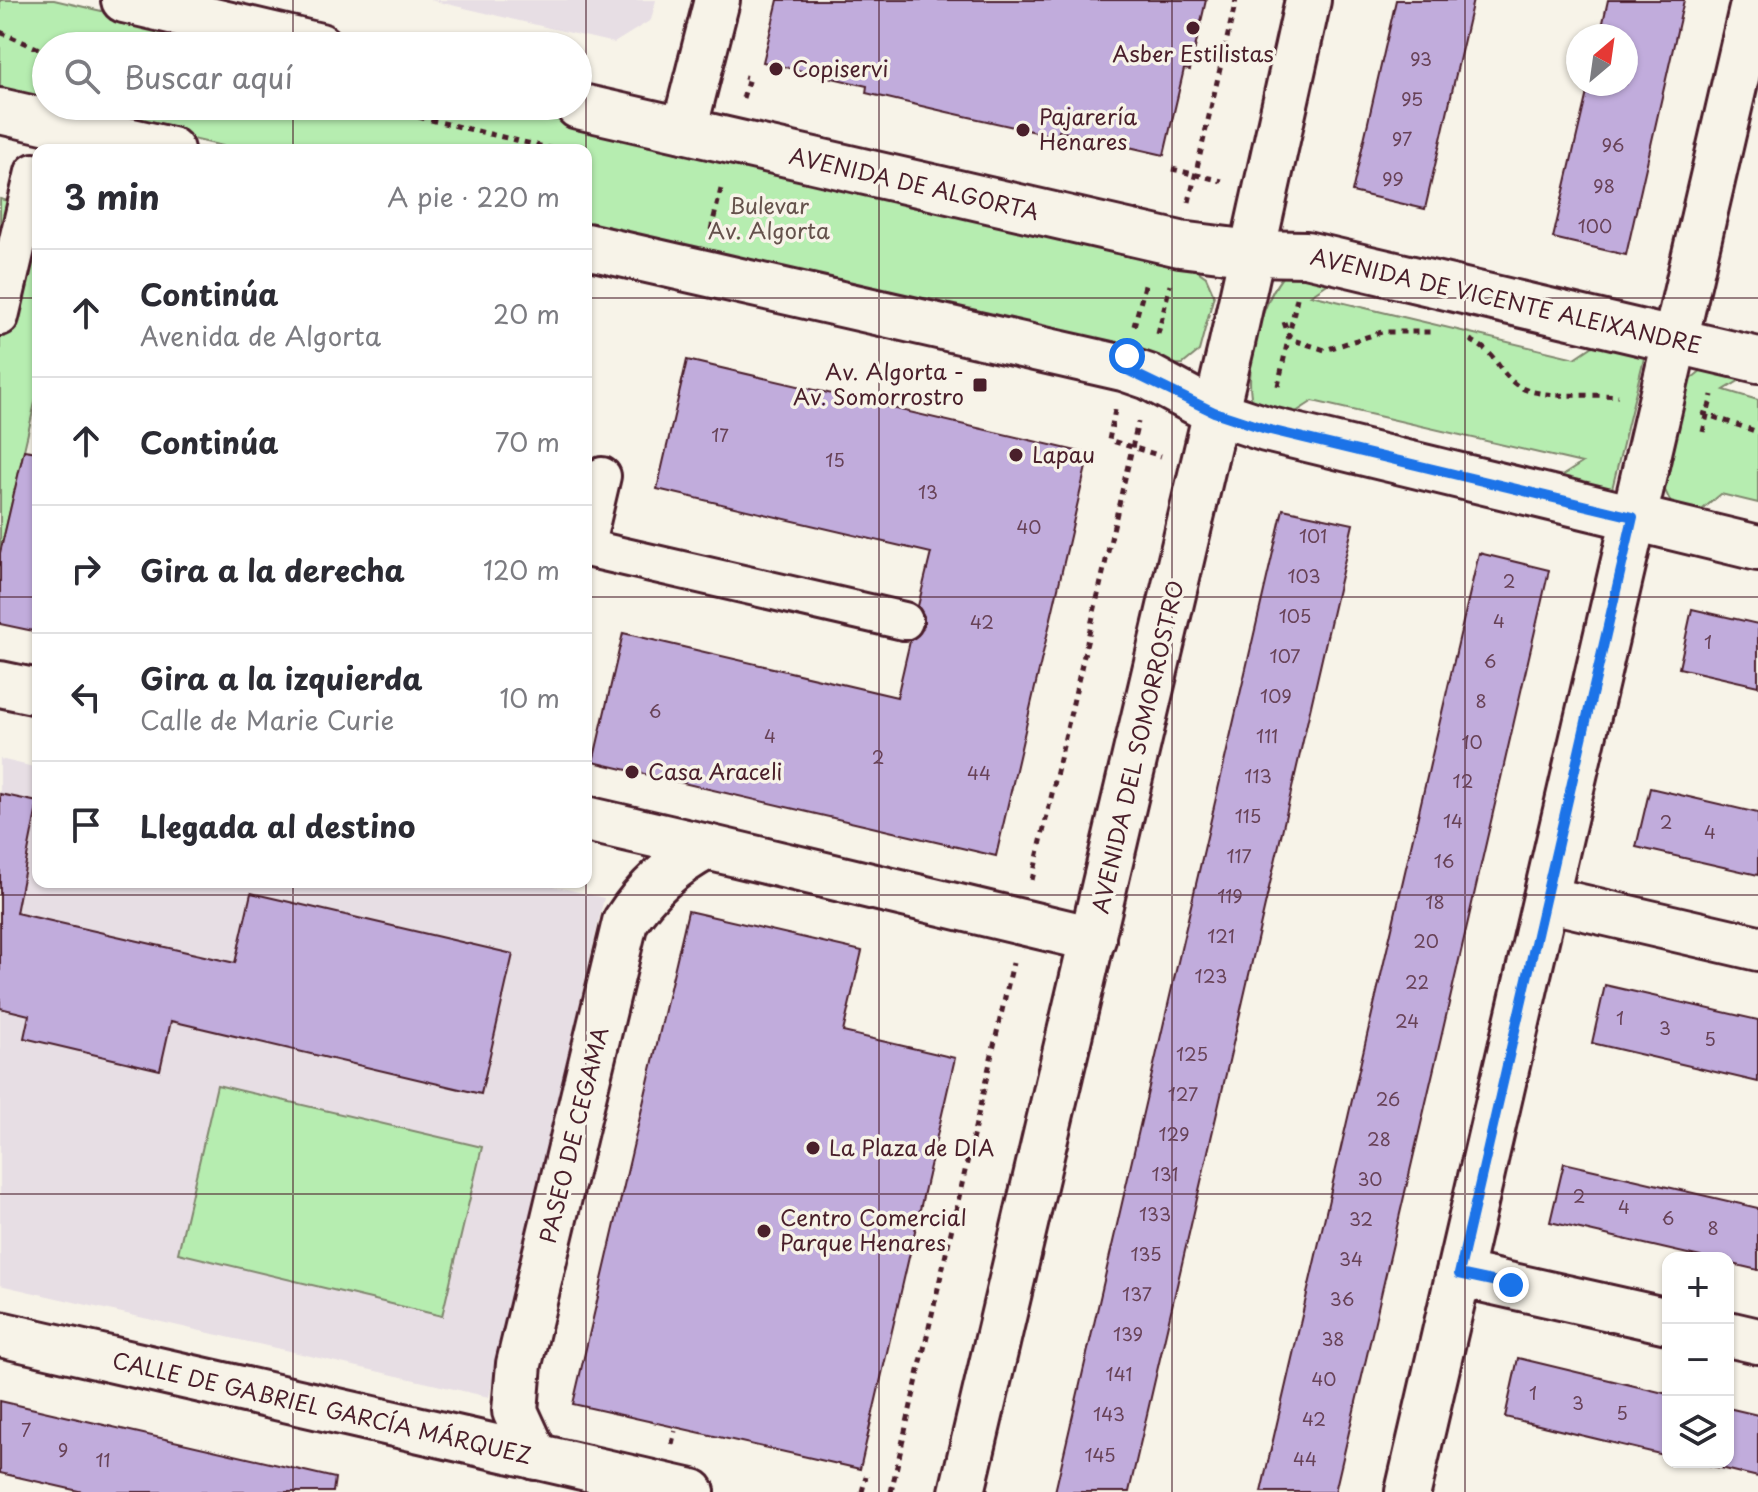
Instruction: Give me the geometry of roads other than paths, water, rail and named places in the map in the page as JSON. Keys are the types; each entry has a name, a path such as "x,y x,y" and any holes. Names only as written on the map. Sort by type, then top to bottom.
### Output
{"street":[{"path":"124,0 260,32"},
{"path":"684,130 717,0"},
{"name":"AVENIDA DEL SOMORROSTRO","path":"962,1492 1093,939 1308,0"},
{"path":"1408,1492 1754,0"},
{"name":"AVENIDA DE ALGORTA","path":"592,109 1168,241 1252,253"},
{"path":"0,111 32,118"},
{"path":"39,120 145,144"},
{"path":"0,317 32,181"},
{"path":"592,247 1136,373 1214,412 1266,429 1758,548"},
{"name":"AVENIDA DE VICENTE ALEIXANDRE","path":"1252,253 1306,254 1758,360"},
{"path":"592,520 602,476"},
{"path":"592,547 904,621"},
{"path":"0,684 32,691"},
{"path":"592,820 1093,939"},
{"name":"PASEO DE CEGAMA","path":"536,1457 515,1411 519,1364 625,922 643,893 684,858 707,847"},
{"path":"1546,899 1758,948"},
{"path":"1459,1274 1662,1320"},
{"name":"CALLE DE GABRIEL GARCÍA MÁRQUEZ","path":"0,1334 692,1492"},
{"path":"1734,1335 1758,1341"}],"place":[{"name":"Asber Estilistas","path":"1193,28"},
{"name":"Copiservi","path":"776,69"},
{"name":"Pajarería Henares","path":"1023,130"},
{"name":"Av. Algorta - Av. Somorrostro","path":"980,385"},
{"name":"Lapau","path":"1016,455"},
{"name":"Casa Araceli","path":"632,772"},
{"name":"La Plaza de DIA","path":"813,1148"},
{"name":"Centro Comercial Parque Henares","path":"764,1231"}],"park label":[{"name":"Bulevar Av. Algorta","path":"769,218"}]}
